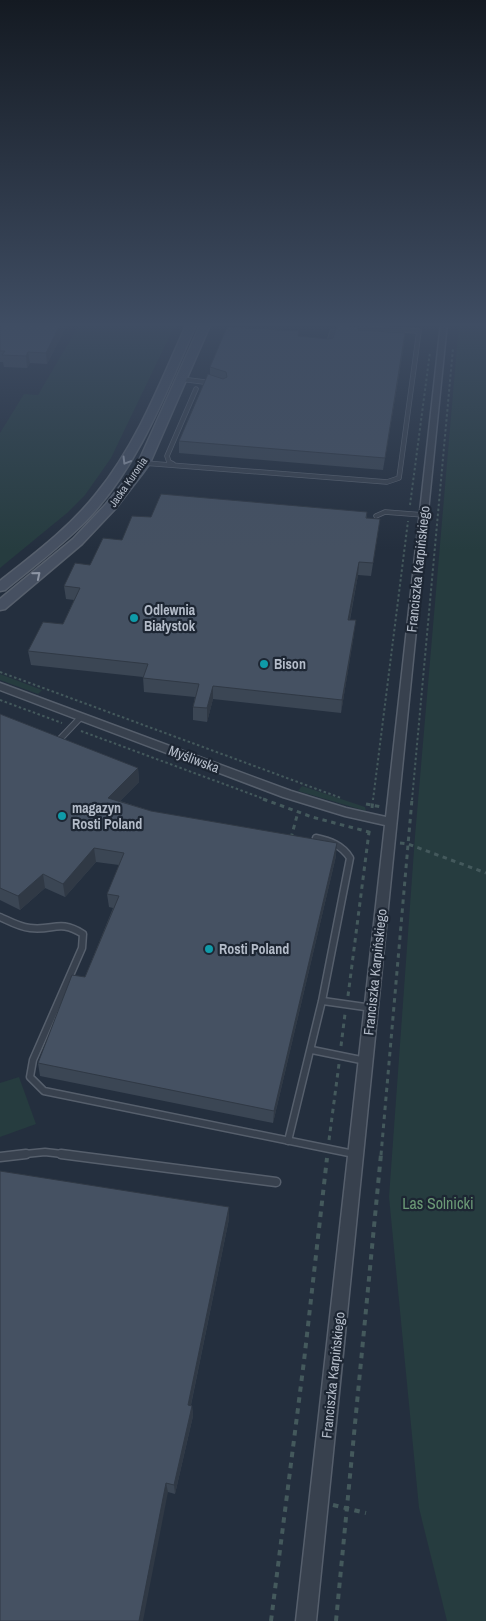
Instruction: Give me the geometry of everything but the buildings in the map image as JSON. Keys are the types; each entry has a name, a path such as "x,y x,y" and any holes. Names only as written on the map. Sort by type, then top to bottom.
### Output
{"main road":[{"name":"Jacka Kuronia","path":"0,587 82,518 111,484 134,447 157,399"},
{"name":"Jacka Kuronia","path":"0,606 87,533 111,507 144,463 173,399"}],"street":[{"name":"Franciszka Karpińskiego","path":"306,1621 436,399"},
{"name":"Myśliwska","path":"0,686 287,794 345,812 391,822"}],"lane":[{"path":"175,465 169,462 167,456 192,399"},
{"path":"144,463 387,482 399,478 410,399"},
{"path":"376,516 385,512 424,515"},
{"path":"60,739 81,717"},
{"path":"288,1141 312,1050 350,858 346,850 338,844 316,838"},
{"path":"0,918 31,928 71,925 83,934 82,948 33,1060 30,1077 44,1091 328,1150 356,1154"},
{"path":"322,1002 372,1008"},
{"path":"312,1050 366,1061"},
{"path":"0,1157 45,1152 276,1182"}],"path":[{"path":"271,1621 346,1005 424,399"},
{"path":"336,1621 389,1075 448,399"},
{"path":"0,672 344,799"},
{"path":"0,700 298,812 369,832"},
{"path":"363,804 392,808"},
{"path":"290,844 298,812"},
{"path":"389,842 408,844 486,873"},
{"path":"319,1502 366,1513"}],"green space":[{"path":"21,399 140,399 111,458 85,495 67,513 0,568 0,433"},
{"name":"Las Solnicki","path":"453,399 486,399 486,1621 447,1621 419,1508 389,1197 415,836"},
{"path":"0,674 42,690 38,694 0,680"},
{"path":"302,786 365,807 366,811 298,791"},
{"path":"19,1077 36,1124 0,1137 0,1083"}],"place":[{"name":"Odlewnia Białystok","path":"134,618"},
{"name":"Bison","path":"264,664"},
{"name":"magazyn Rosti Poland","path":"62,816"},
{"name":"Rosti Poland","path":"209,949"}]}
